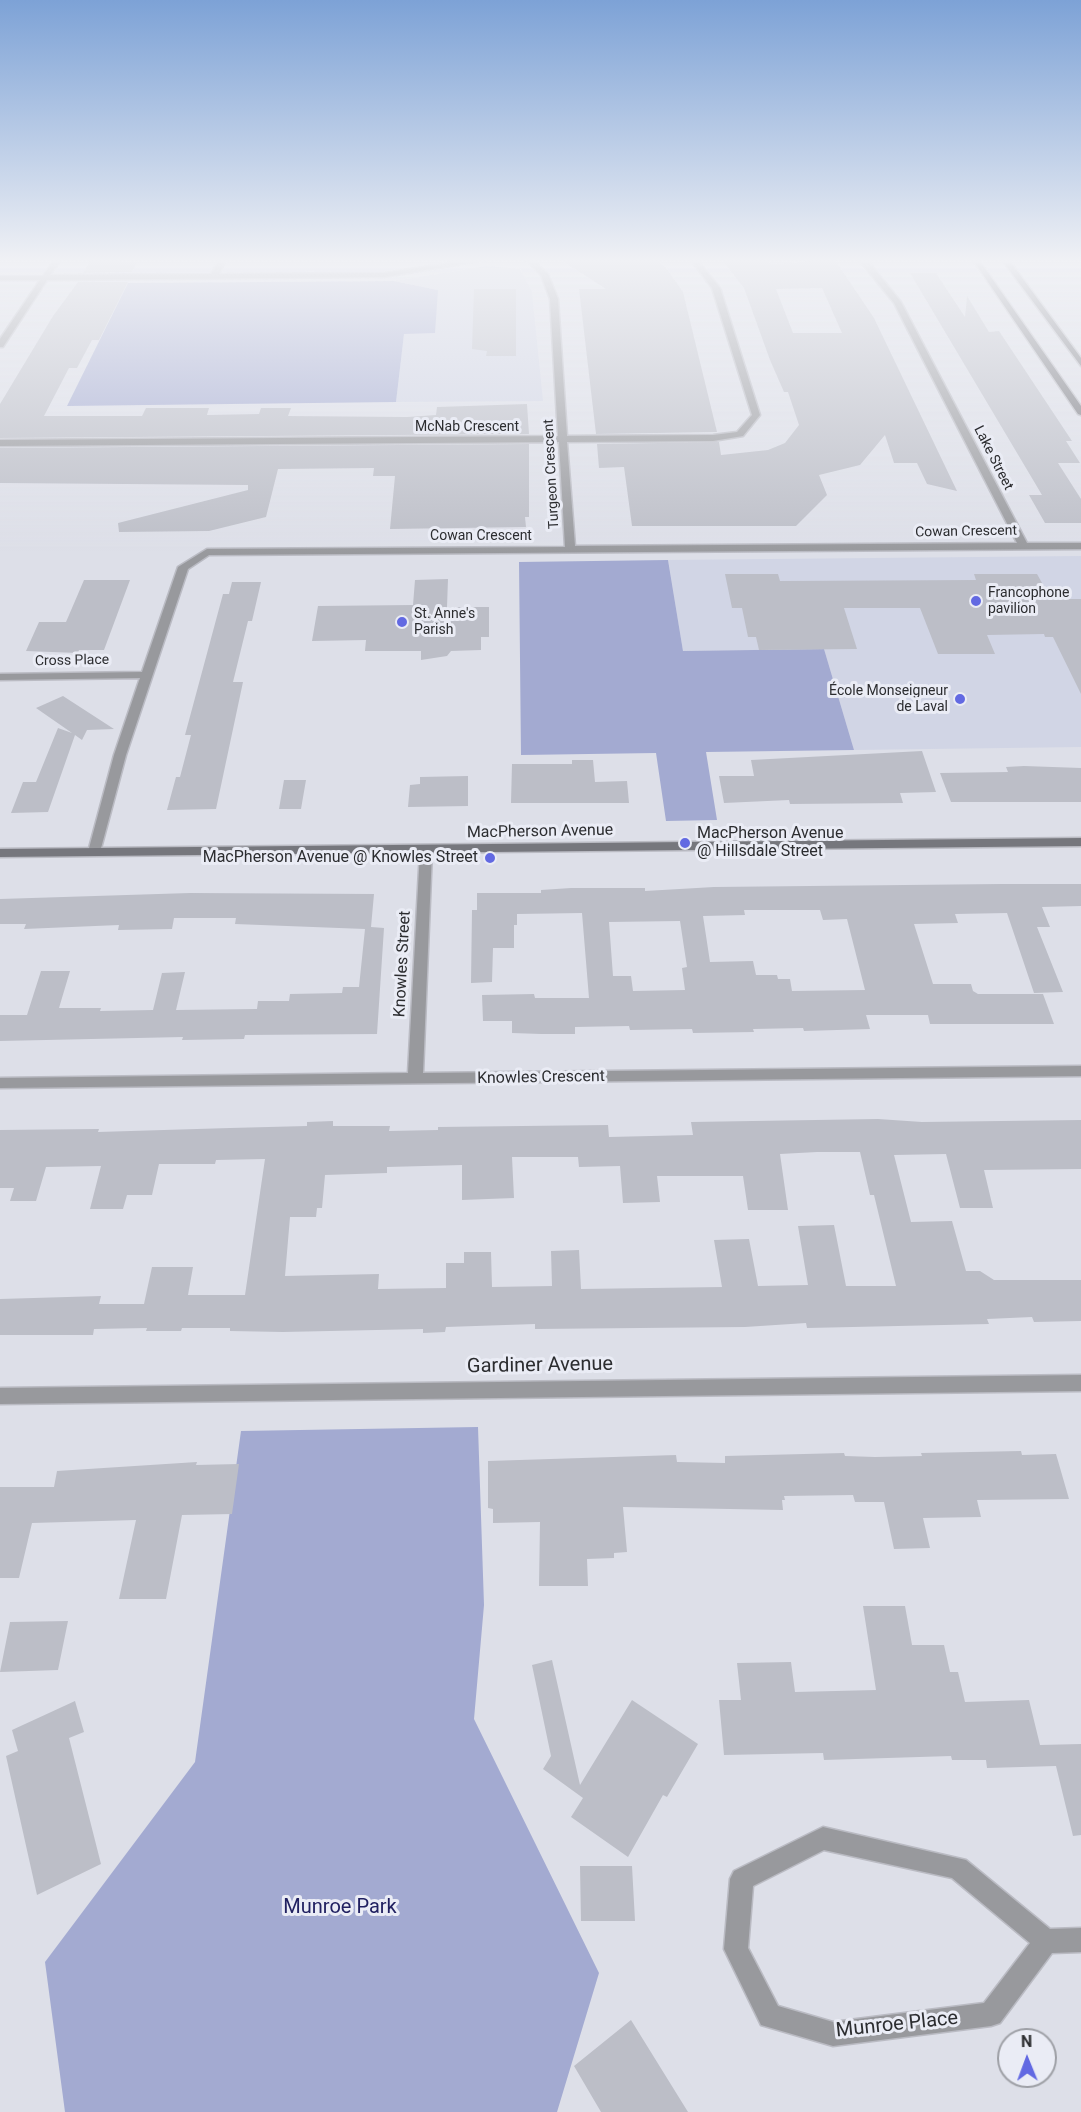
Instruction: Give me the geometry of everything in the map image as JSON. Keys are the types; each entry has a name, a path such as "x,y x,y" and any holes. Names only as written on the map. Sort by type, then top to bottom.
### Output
{"street":[{"name":"Turgeon Crescent","path":"558,359 570,551"},
{"name":"McNab Crescent","path":"0,443 713,438 740,434 756,415 738,359"},
{"name":"Lake Street","path":"926,359 1024,546"},
{"path":"1044,359 1081,412"},
{"name":"Cowan Crescent","path":"94,852 145,675 183,567 207,552 1081,546"},
{"name":"Cross Place","path":"0,677 145,675"},
{"name":"MacPherson Avenue","path":"0,853 426,851 1081,842"},
{"name":"Knowles Street","path":"415,1079 426,851"},
{"name":"Knowles Crescent","path":"0,1083 1081,1071"},
{"name":"Gardiner Avenue","path":"0,1396 1081,1383"},
{"name":"Munroe Place","path":"823,1838 958,1868 1046,1941 991,2014 833,2034 770,2016 736,1949 742,1879 823,1838"},
{"path":"1046,1941 1081,1940"}],"shaded area":[{"path":"401,359 539,359 543,401 396,402"},
{"name":"École Monseigneur de Laval","path":"1081,556 1081,747 854,750 824,649 683,651 668,560"}],"green space":[{"path":"91,359 401,359 396,402 67,406"},
{"path":"668,560 683,651 824,649 854,750 706,752 717,820 666,821 656,753 521,755 519,562"},
{"name":"Munroe Park","path":"478,1427 484,1605 474,1719 599,1973 557,2112 65,2112 45,1962 195,1762 241,1431"}],"building":[{"path":"27,359 82,359 77,368 69,368 44,416 142,416 146,408 209,408 207,415 259,414 261,408 291,408 288,416 407,417 436,415 437,407 527,404 529,434 0,438 0,404"},
{"path":"587,359 699,359 717,432 596,434"},
{"path":"893,359 957,491 927,484 917,463 894,463 885,435 860,465 819,475 827,495 796,526 632,526 624,467 599,468 597,444 719,442 721,455 768,450 785,443 799,425 788,392 784,392 770,360"},
{"path":"961,359 1017,359 1072,441 1066,441 1080,463 1058,463 1081,499 1081,523 1045,523 1029,495 1042,495"},
{"path":"529,444 529,517 525,517 526,527 390,529 395,476 373,476 374,468 278,469 266,517 209,531 119,532 118,523 248,490 248,485 0,483 0,448"},
{"name":"École Monseigneur de Laval","path":"725,574 778,574 780,581 976,580 974,574 1037,574 1051,599 1081,599 1081,694 1053,637 1045,637 1044,634 987,635 995,654 938,654 920,608 844,608 857,649 759,650 756,637 748,637 742,608 732,608"},
{"name":"St. Anne's Parish","path":"448,579 447,607 489,607 489,637 481,637 481,650 451,651 447,656 421,660 421,651 365,651 366,640 312,641 318,606 413,605 415,580"},
{"path":"84,580 130,580 104,650 79,650 78,653 26,651 39,622 66,622"},
{"path":"232,582 261,582 252,621 248,621 233,682 243,682 216,809 167,810 176,777 180,777 191,735 185,735 223,594 229,594"},
{"path":"63,696 114,729 87,730 82,740 75,735 48,812 11,813 23,782 36,782 58,728 72,733 36,708"},
{"path":"922,751 936,792 900,793 903,803 790,804 789,800 724,803 719,776 754,776 751,760"},
{"path":"572,760 593,760 595,782 627,781 629,803 511,803 512,764 572,764"},
{"path":"1006,767 1081,768 1081,802 951,802 940,773 1008,772"},
{"path":"468,776 468,806 408,807 410,785 420,784 420,777"},
{"path":"284,780 306,780 301,809 279,809"},
{"path":"1081,884 1081,906 1042,907 1050,927 1037,927 1063,992 1034,993 1007,913 955,914 958,923 914,924 933,984 971,984 973,991 978,994 1043,994 1054,1024 930,1024 928,1015 866,1015 870,1029 804,1031 803,1028 753,1029 754,1032 693,1033 692,1029 630,1030 629,1026 575,1027 575,1034 541,1034 512,1033 512,1021 483,1021 482,995 534,994 535,998 589,998 582,913 517,914 517,925 514,925 514,948 493,948 492,982 471,983 472,910 477,910 477,893 541,893 541,890 571,888 645,888 645,891 714,887","holes":["744,910 820,910 823,920 847,919 865,990 792,991 790,979 778,979 777,975 756,975 753,961 710,962 703,916 745,915","680,921 687,967 682,968 685,990 633,991 631,976 613,976 609,922"]},
{"path":"190,893 374,894 371,927 384,928 377,1034 245,1035 244,1039 182,1040 183,1037 0,1041 0,1015 27,1015 41,971 70,971 59,1008 101,1008 100,1011 153,1010 162,973 185,972 176,1010 257,1009 258,1001 289,1001 290,994 342,993 343,987 359,987 365,929 235,924 236,918 174,918 172,929 118,930 119,925 24,929 26,924 0,924 0,899"},
{"path":"878,1119 922,1122 1081,1120 1081,1169 984,1170 993,1208 960,1208 946,1154 894,1155 911,1222 952,1221 966,1271 980,1271 994,1280 1081,1280 1081,1321 1034,1322 1032,1317 987,1319 989,1324 807,1328 806,1323 745,1327 535,1329 535,1324 446,1327 445,1332 423,1333 423,1329 283,1332 230,1331 230,1328 146,1331 147,1328 94,1329 93,1335 0,1335 0,1299 101,1296 99,1304 144,1304 152,1267 193,1267 188,1295 245,1295 265,1159 216,1160 215,1164 159,1164 152,1195 127,1195 123,1209 90,1209 101,1166 46,1167 36,1201 10,1201 14,1188 0,1188 0,1130 99,1129 98,1132 307,1126 307,1122 333,1121 333,1126 390,1126 389,1131 438,1130 438,1127 608,1125 609,1137 693,1135 691,1122","holes":["860,1152 870,1195 874,1195 896,1286 846,1286 834,1225 798,1226 808,1285 758,1286 749,1239 714,1240 722,1287 581,1289 579,1250 551,1251 552,1286 492,1287 491,1252 464,1252 464,1263 446,1263 446,1288 378,1289 379,1274 285,1276 290,1217 316,1217 317,1208 322,1208 325,1175 387,1173 387,1167 462,1165 462,1200 514,1198 512,1157 578,1157 579,1167 620,1166 623,1203 660,1202 657,1176 743,1176 748,1210 788,1210 780,1154"]},
{"path":"1021,1451 1022,1455 1056,1454 1069,1499 977,1500 981,1517 923,1518 930,1548 894,1549 884,1502 855,1502 853,1495 784,1496 783,1510 623,1507 627,1552 614,1553 614,1558 587,1559 588,1586 539,1586 540,1522 493,1523 493,1509 488,1508 488,1461 676,1455 677,1462 725,1463 725,1456 844,1453 845,1456 875,1457 922,1456 921,1453"},
{"path":"197,1462 196,1465 239,1464 232,1514 182,1515 166,1599 119,1599 136,1520 32,1523 19,1578 0,1578 0,1487 54,1487 57,1471"},
{"path":"863,1606 905,1606 912,1645 944,1645 950,1672 958,1672 965,1702 1029,1700 1040,1745 1081,1744 1081,1835 1073,1836 1056,1766 987,1768 986,1760 952,1760 951,1756 824,1760 823,1753 724,1755 719,1700 741,1700 737,1663 791,1662 795,1692 876,1690"},
{"path":"68,1621 58,1670 0,1672 10,1622"},
{"path":"552,1660 580,1785 632,1700 698,1744 667,1797 663,1795 628,1857 571,1817 583,1798 543,1769 551,1756 532,1665"},
{"path":"75,1701 84,1732 69,1738 101,1864 37,1895 6,1756 18,1751 12,1730"},
{"path":"580,1866 632,1866 635,1921 581,1921"},
{"path":"631,2020 688,2112 601,2112 574,2066"}],"place":[{"name":"Francophone pavilion","path":"976,601"},
{"name":"St. Anne's Parish","path":"402,622"},
{"name":"École Monseigneur de Laval","path":"960,699"},
{"name":"MacPherson Avenue @ Hillsdale Street","path":"685,843"},
{"name":"MacPherson Avenue @ Knowles Street","path":"490,858"}]}
